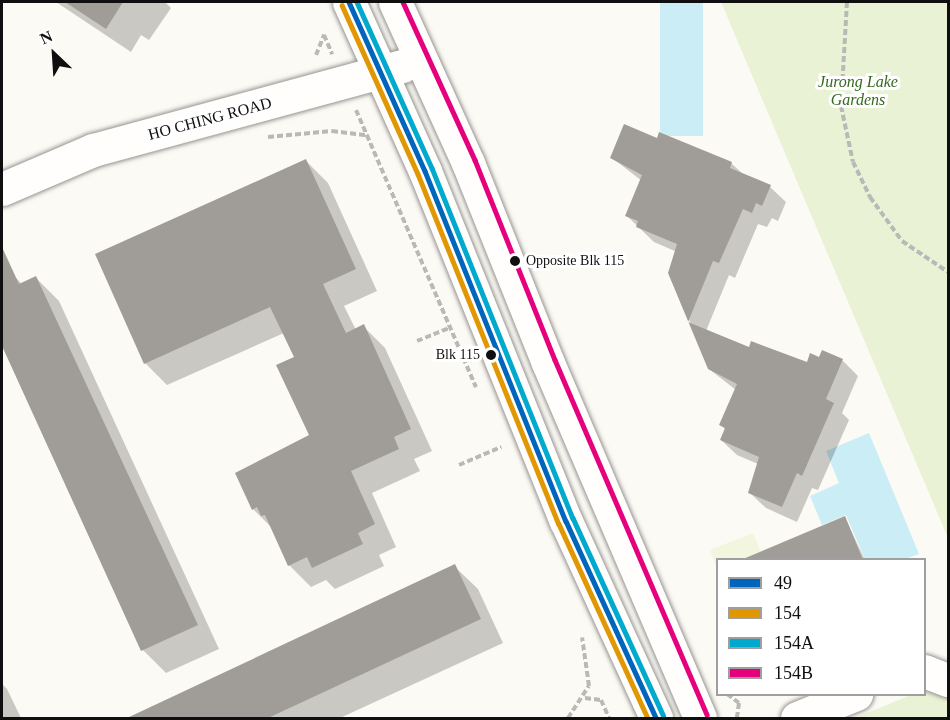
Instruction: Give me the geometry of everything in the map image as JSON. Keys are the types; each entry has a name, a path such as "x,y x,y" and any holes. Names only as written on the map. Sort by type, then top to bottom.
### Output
{"street":[{"path":"350,2 482,314 566,521 656,718"},
{"path":"395,2 700,718"},
{"name":"HO CHING ROAD","path":"2,189 93,150 422,61"},
{"path":"926,672 948,680"},
{"path":"785,718 797,718 851,696"}],"path":[{"path":"847,2 841,106 853,162 870,197 902,241 948,272"},
{"path":"259,139 332,130 366,135 478,392"},
{"path":"417,341 482,314"},
{"path":"496,436 505,457"},
{"path":"459,465 501,447"},
{"path":"568,718 585,698 590,673 582,635"},
{"path":"730,696 739,703 736,718"},
{"path":"585,698 601,700 609,718"}],"green space":[{"name":"Jurong Lake Gardens","path":"721,2 948,2 948,538"},
{"path":"753,533 764,558 716,558 716,566 710,550"},
{"path":"948,679 948,718 855,718 909,696 926,696 926,689"}],"water":[{"path":"660,2 703,2 703,136 660,136"},
{"path":"869,433 919,554 908,558 865,558 846,515 822,525 810,496 839,483 826,451"}],"building":[{"path":"65,2 123,2 106,29"},
{"path":"624,124 657,138 659,132 732,162 730,168 771,185 762,206 756,203 752,213 743,209 719,263 713,261 688,321 668,273 677,244 636,227 638,221 625,216 642,175 610,158"},
{"path":"306,159 356,269 323,284 346,333 364,324 411,429 394,437 399,449 351,471 375,524 358,533 363,544 312,568 307,557 288,566 265,515 261,516 257,507 252,510 235,473 309,435 276,365 294,357 270,307 144,364 95,254"},
{"path":"2,247 19,284 36,276 198,625 141,651 2,346"},
{"path":"689,322 749,347 751,341 807,362 810,353 819,357 822,350 843,359 826,399 834,403 802,476 797,473 782,507 748,493 759,457 720,440 725,428 719,425 737,384 708,369"},
{"path":"845,516 862,558 745,558"},
{"path":"455,564 481,619 268,718 127,718"}],"transit line":[{"name":"49","path":"349,2 425,171 566,521 656,718"},
{"name":"154A","path":"357,2 432,168 573,518 663,715"},
{"name":"154B","path":"403,2 475,160 555,360 707,715"},
{"name":"154","path":"342,5 418,174 559,524 648,718"}],"place":[{"name":"Opposite Blk 115","path":"515,261"},
{"name":"Blk 115","path":"491,355"}]}
